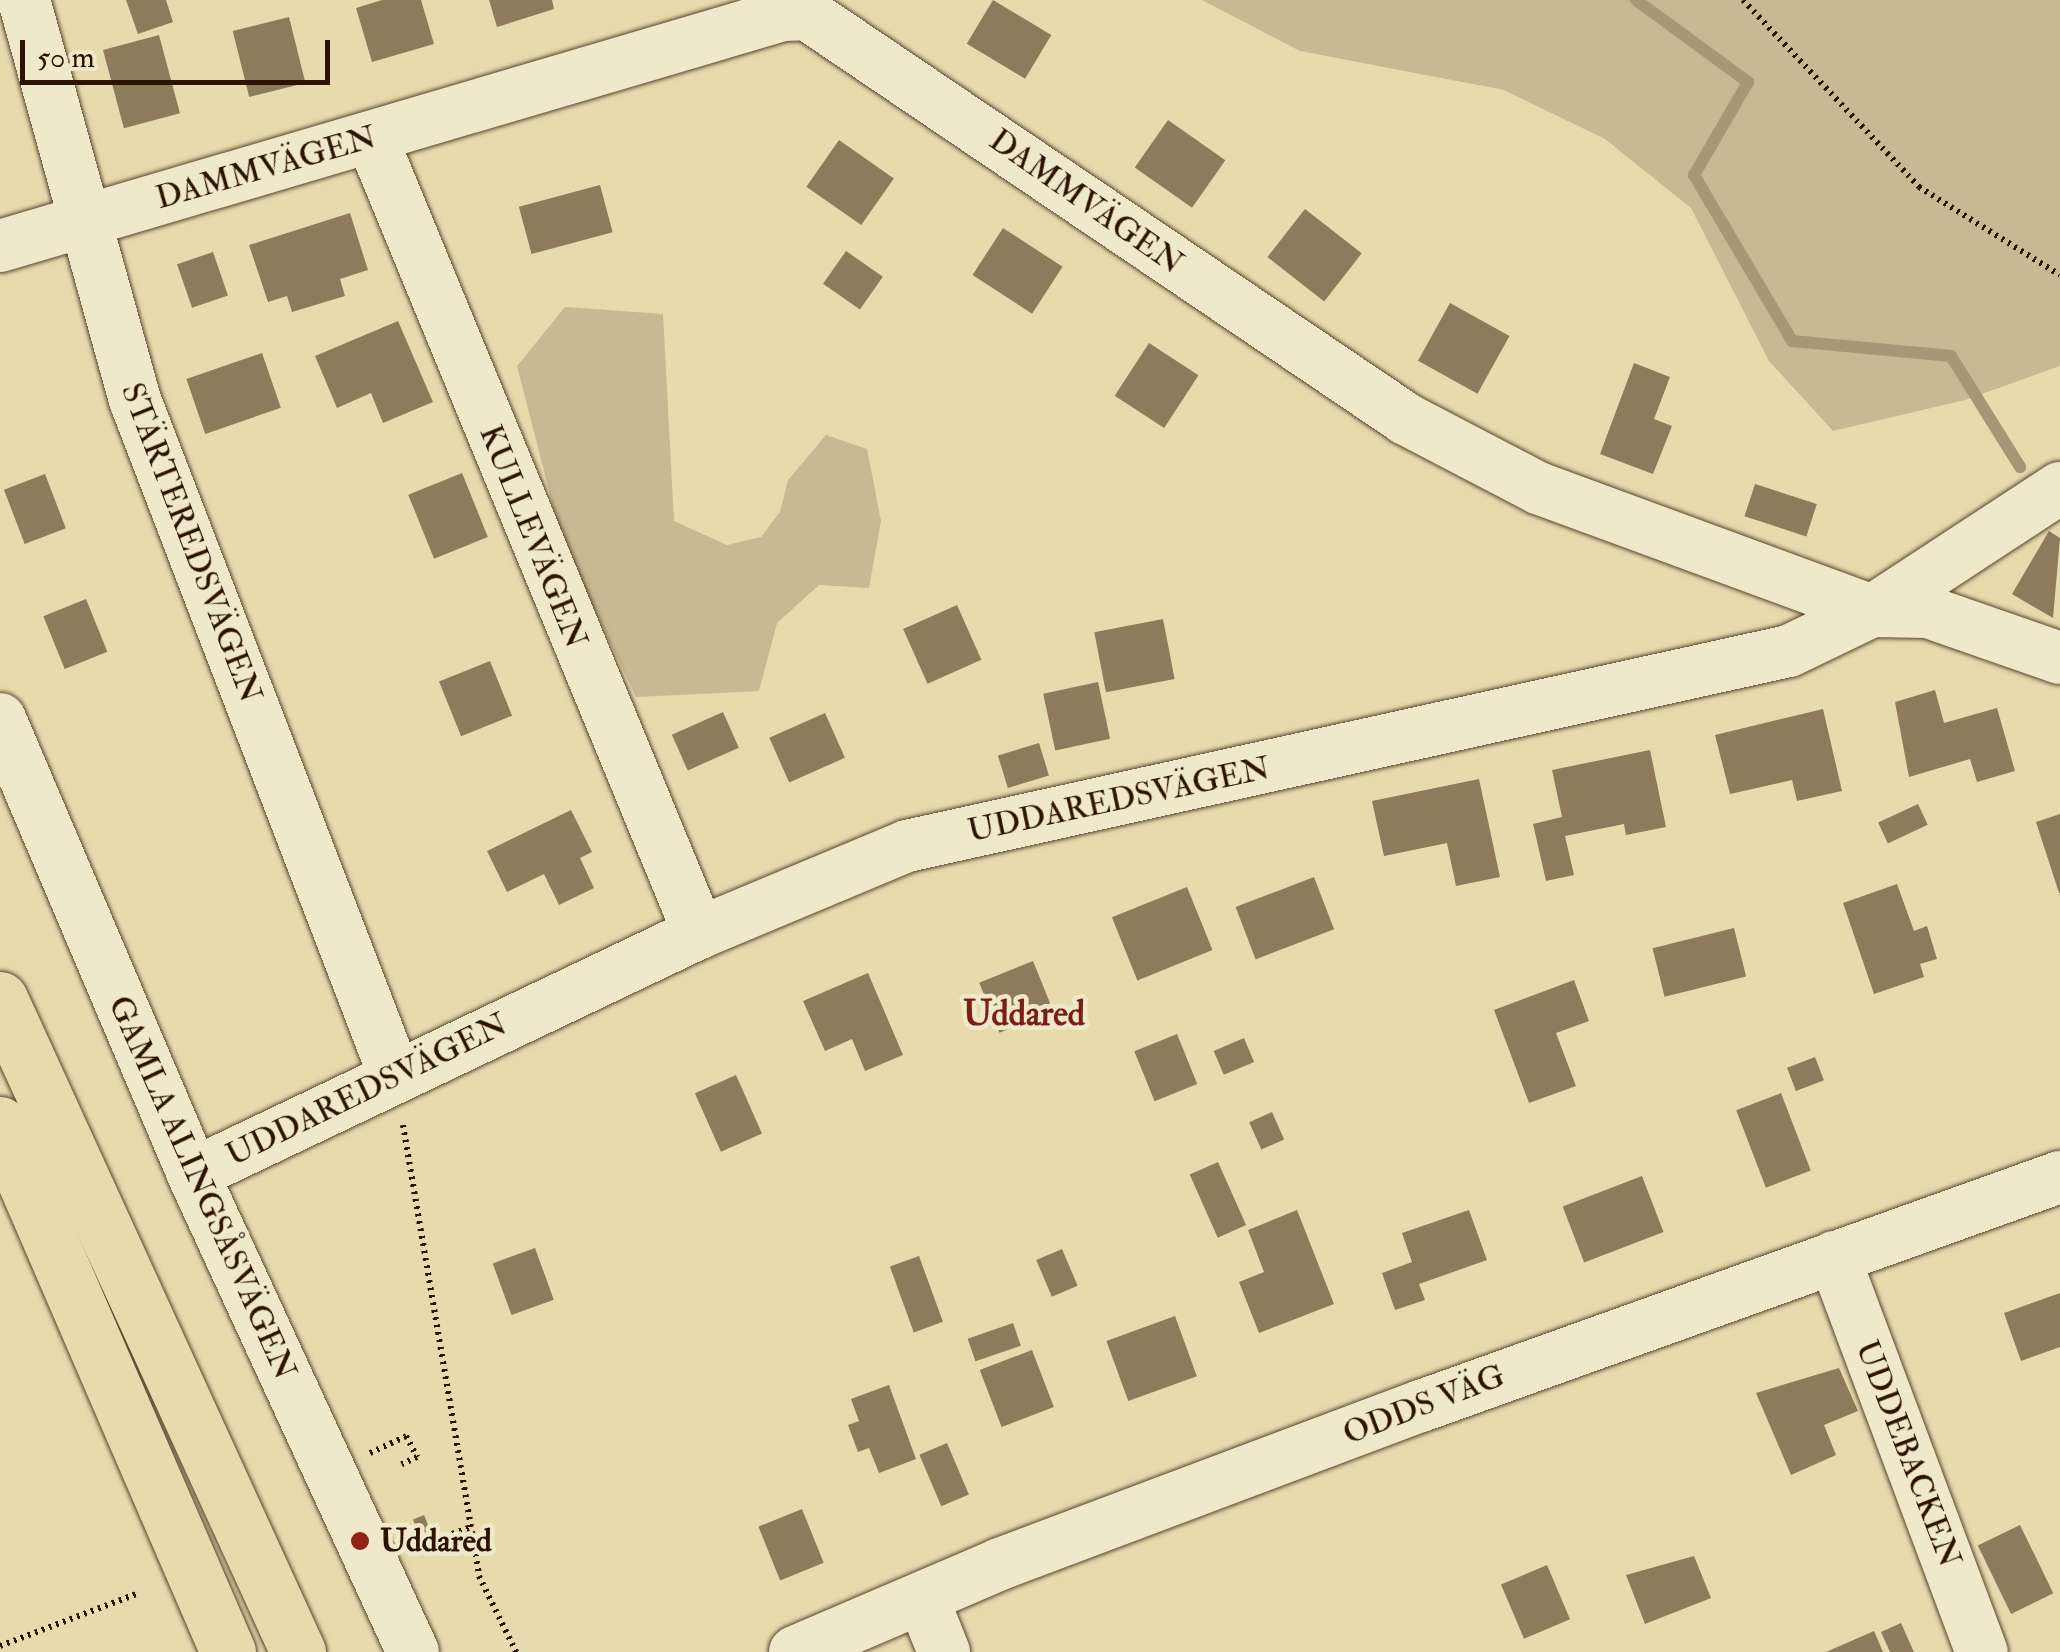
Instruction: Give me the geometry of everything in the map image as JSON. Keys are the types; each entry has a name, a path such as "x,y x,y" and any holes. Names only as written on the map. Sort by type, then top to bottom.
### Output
{"highway":[{"path":"0,999 298,1652"},
{"path":"0,1124 228,1652"}],"street":[{"name":"STÄRTEREDSVÄGEN","path":"24,0 135,400 394,1074"},
{"name":"DAMMVÄGEN","path":"0,246 807,14 1406,419 1538,488 1872,611 1928,612 2060,658"},
{"name":"KULLEVÄGEN","path":"372,139 698,933"},
{"name":"UDDAREDSVÄGEN","path":"193,1174 394,1074 698,933 908,846 1789,652 1872,611 2060,488"},
{"name":"GAMLA ALINGSÅSVÄGEN","path":"0,719 193,1174 413,1652"},
{"name":"ODDS VÄG","path":"795,1652 924,1602 1000,1564 1834,1256 2060,1177"},
{"name":"UDDEBACKEN","path":"1834,1256 1982,1652"},
{"path":"924,1602 944,1652"}],"path":[{"path":"1744,0 1919,187 2060,275"},
{"path":"394,1074 471,1527 491,1614 516,1652"},
{"path":"375,1466 368,1454 406,1436 417,1456 402,1464"},
{"path":"411,1534 418,1548 471,1527"},
{"path":"0,1646 139,1593"}],"shaded area":[{"path":"1202,0 2060,0 2060,366 1965,400 1833,431 1769,361 1691,208 1605,139 1504,90 1300,51"},
{"path":"565,307 663,314 674,521 727,545 761,537 780,512 788,480 826,435 867,449 881,521 869,588 819,585 777,623 759,691 636,697 562,541 517,366"}],"building":[{"path":"126,0 166,0 173,22 138,34"},
{"path":"382,0 421,0 434,44 372,62 356,8"},
{"path":"489,0 552,0 554,9 497,27"},
{"path":"993,0 1051,35 1025,79 967,44"},
{"path":"289,17 305,83 249,97 233,31"},
{"path":"159,35 180,113 124,128 103,50"},
{"path":"1168,120 1225,160 1192,208 1135,168"},
{"path":"839,140 894,178 861,225 806,187"},
{"path":"600,185 613,232 532,254 519,207"},
{"path":"1305,209 1362,253 1324,301 1267,257"},
{"path":"350,213 368,270 340,279 345,296 292,312 287,296 268,302 249,245"},
{"path":"1003,228 1063,267 1032,314 973,275"},
{"path":"846,251 883,277 860,310 823,284"},
{"path":"213,252 228,295 192,308 177,264"},
{"path":"1450,303 1509,336 1477,394 1418,361"},
{"path":"398,321 433,402 383,423 371,393 337,408 315,356"},
{"path":"1149,343 1198,375 1164,428 1115,396"},
{"path":"262,353 281,408 205,434 186,379"},
{"path":"1634,363 1670,377 1654,419 1672,426 1653,474 1600,454"},
{"path":"462,473 488,537 434,559 408,495"},
{"path":"45,474 66,528 25,544 4,490"},
{"path":"1755,484 1817,504 1806,536 1744,516"},
{"path":"2049,531 2060,538 2053,618 2012,594"},
{"path":"86,599 107,652 65,669 43,616"},
{"path":"957,605 981,660 928,684 903,629"},
{"path":"1163,619 1175,679 1106,692 1094,632"},
{"path":"490,661 512,716 461,736 439,682"},
{"path":"1098,682 1110,739 1055,750 1043,694"},
{"path":"1935,690 1944,723 1997,708 2015,771 1977,782 1970,759 1909,777 1895,702"},
{"path":"1823,709 1842,791 1797,801 1792,780 1730,794 1715,735"},
{"path":"723,712 739,748 688,770 672,735"},
{"path":"825,713 845,758 789,783 769,738"},
{"path":"1039,743 1049,776 1008,788 998,756"},
{"path":"1650,750 1666,827 1626,835 1624,824 1565,836 1574,875 1546,881 1533,824 1562,817 1552,770"},
{"path":"1479,779 1500,877 1456,886 1447,843 1384,856 1372,801"},
{"path":"1918,804 1928,825 1888,843 1878,823"},
{"path":"571,810 592,852 580,858 594,888 559,905 544,874 507,892 487,851"},
{"path":"2060,814 2060,893 2059,893 2036,822"},
{"path":"1314,877 1334,929 1256,959 1236,907"},
{"path":"1897,884 1914,931 1927,926 1937,959 1920,964 1924,977 1874,994 1843,903"},
{"path":"1187,887 1212,950 1137,980 1112,917"},
{"path":"1734,928 1746,977 1665,997 1652,948"},
{"path":"1033,961 1053,1011 999,1033 979,983"},
{"path":"868,973 903,1055 865,1071 852,1039 825,1051 803,1001"},
{"path":"1574,980 1589,1021 1556,1033 1576,1086 1529,1103 1494,1010"},
{"path":"1177,1034 1197,1084 1155,1101 1134,1051"},
{"path":"1244,1038 1254,1062 1224,1075 1214,1051"},
{"path":"1815,1057 1824,1080 1796,1091 1787,1068"},
{"path":"736,1075 762,1133 721,1152 695,1093"},
{"path":"1781,1093 1811,1170 1766,1188 1736,1110"},
{"path":"1272,1112 1284,1139 1261,1150 1249,1122"},
{"path":"1218,1162 1246,1225 1218,1238 1190,1175"},
{"path":"1642,1176 1664,1232 1584,1262 1563,1206"},
{"path":"1297,1210 1334,1304 1259,1333 1239,1282 1264,1272 1248,1230"},
{"path":"1469,1210 1487,1260 1419,1284 1425,1300 1395,1310 1382,1273 1412,1262 1402,1233"},
{"path":"535,1248 554,1300 512,1315 493,1263"},
{"path":"1062,1249 1078,1286 1052,1297 1036,1260"},
{"path":"919,1256 943,1322 914,1332 890,1267"},
{"path":"2060,1293 2060,1347 2021,1361 2004,1313"},
{"path":"1175,1316 1197,1376 1128,1401 1106,1341"},
{"path":"1013,1323 1021,1346 975,1361 968,1339"},
{"path":"1032,1350 1054,1407 1002,1427 980,1370"},
{"path":"1839,1368 1858,1411 1824,1425 1836,1455 1791,1475 1756,1393"},
{"path":"889,1385 916,1459 879,1473 869,1448 858,1452 848,1425 859,1421 851,1399"},
{"path":"947,1443 969,1495 941,1506 919,1455"},
{"path":"802,1509 824,1563 780,1580 758,1527"},
{"path":"424,1515 433,1537 422,1542 413,1519"},
{"path":"2020,1525 2053,1593 2011,1614 1978,1546"},
{"path":"1694,1556 1711,1598 1645,1624 1626,1575"},
{"path":"1547,1565 1570,1619 1524,1639 1501,1585"},
{"path":"1901,1623 1914,1652 1890,1652 1881,1632"},
{"path":"1874,1631 1883,1652 1826,1652"}],"waterway":[{"path":"1636,0 1748,82 1694,175 1792,341 1951,356 2020,467"}],"place":[{"name":"Uddared","path":"360,1541"}],"district":[{"name":"Uddared","path":"1024,1014"}]}
